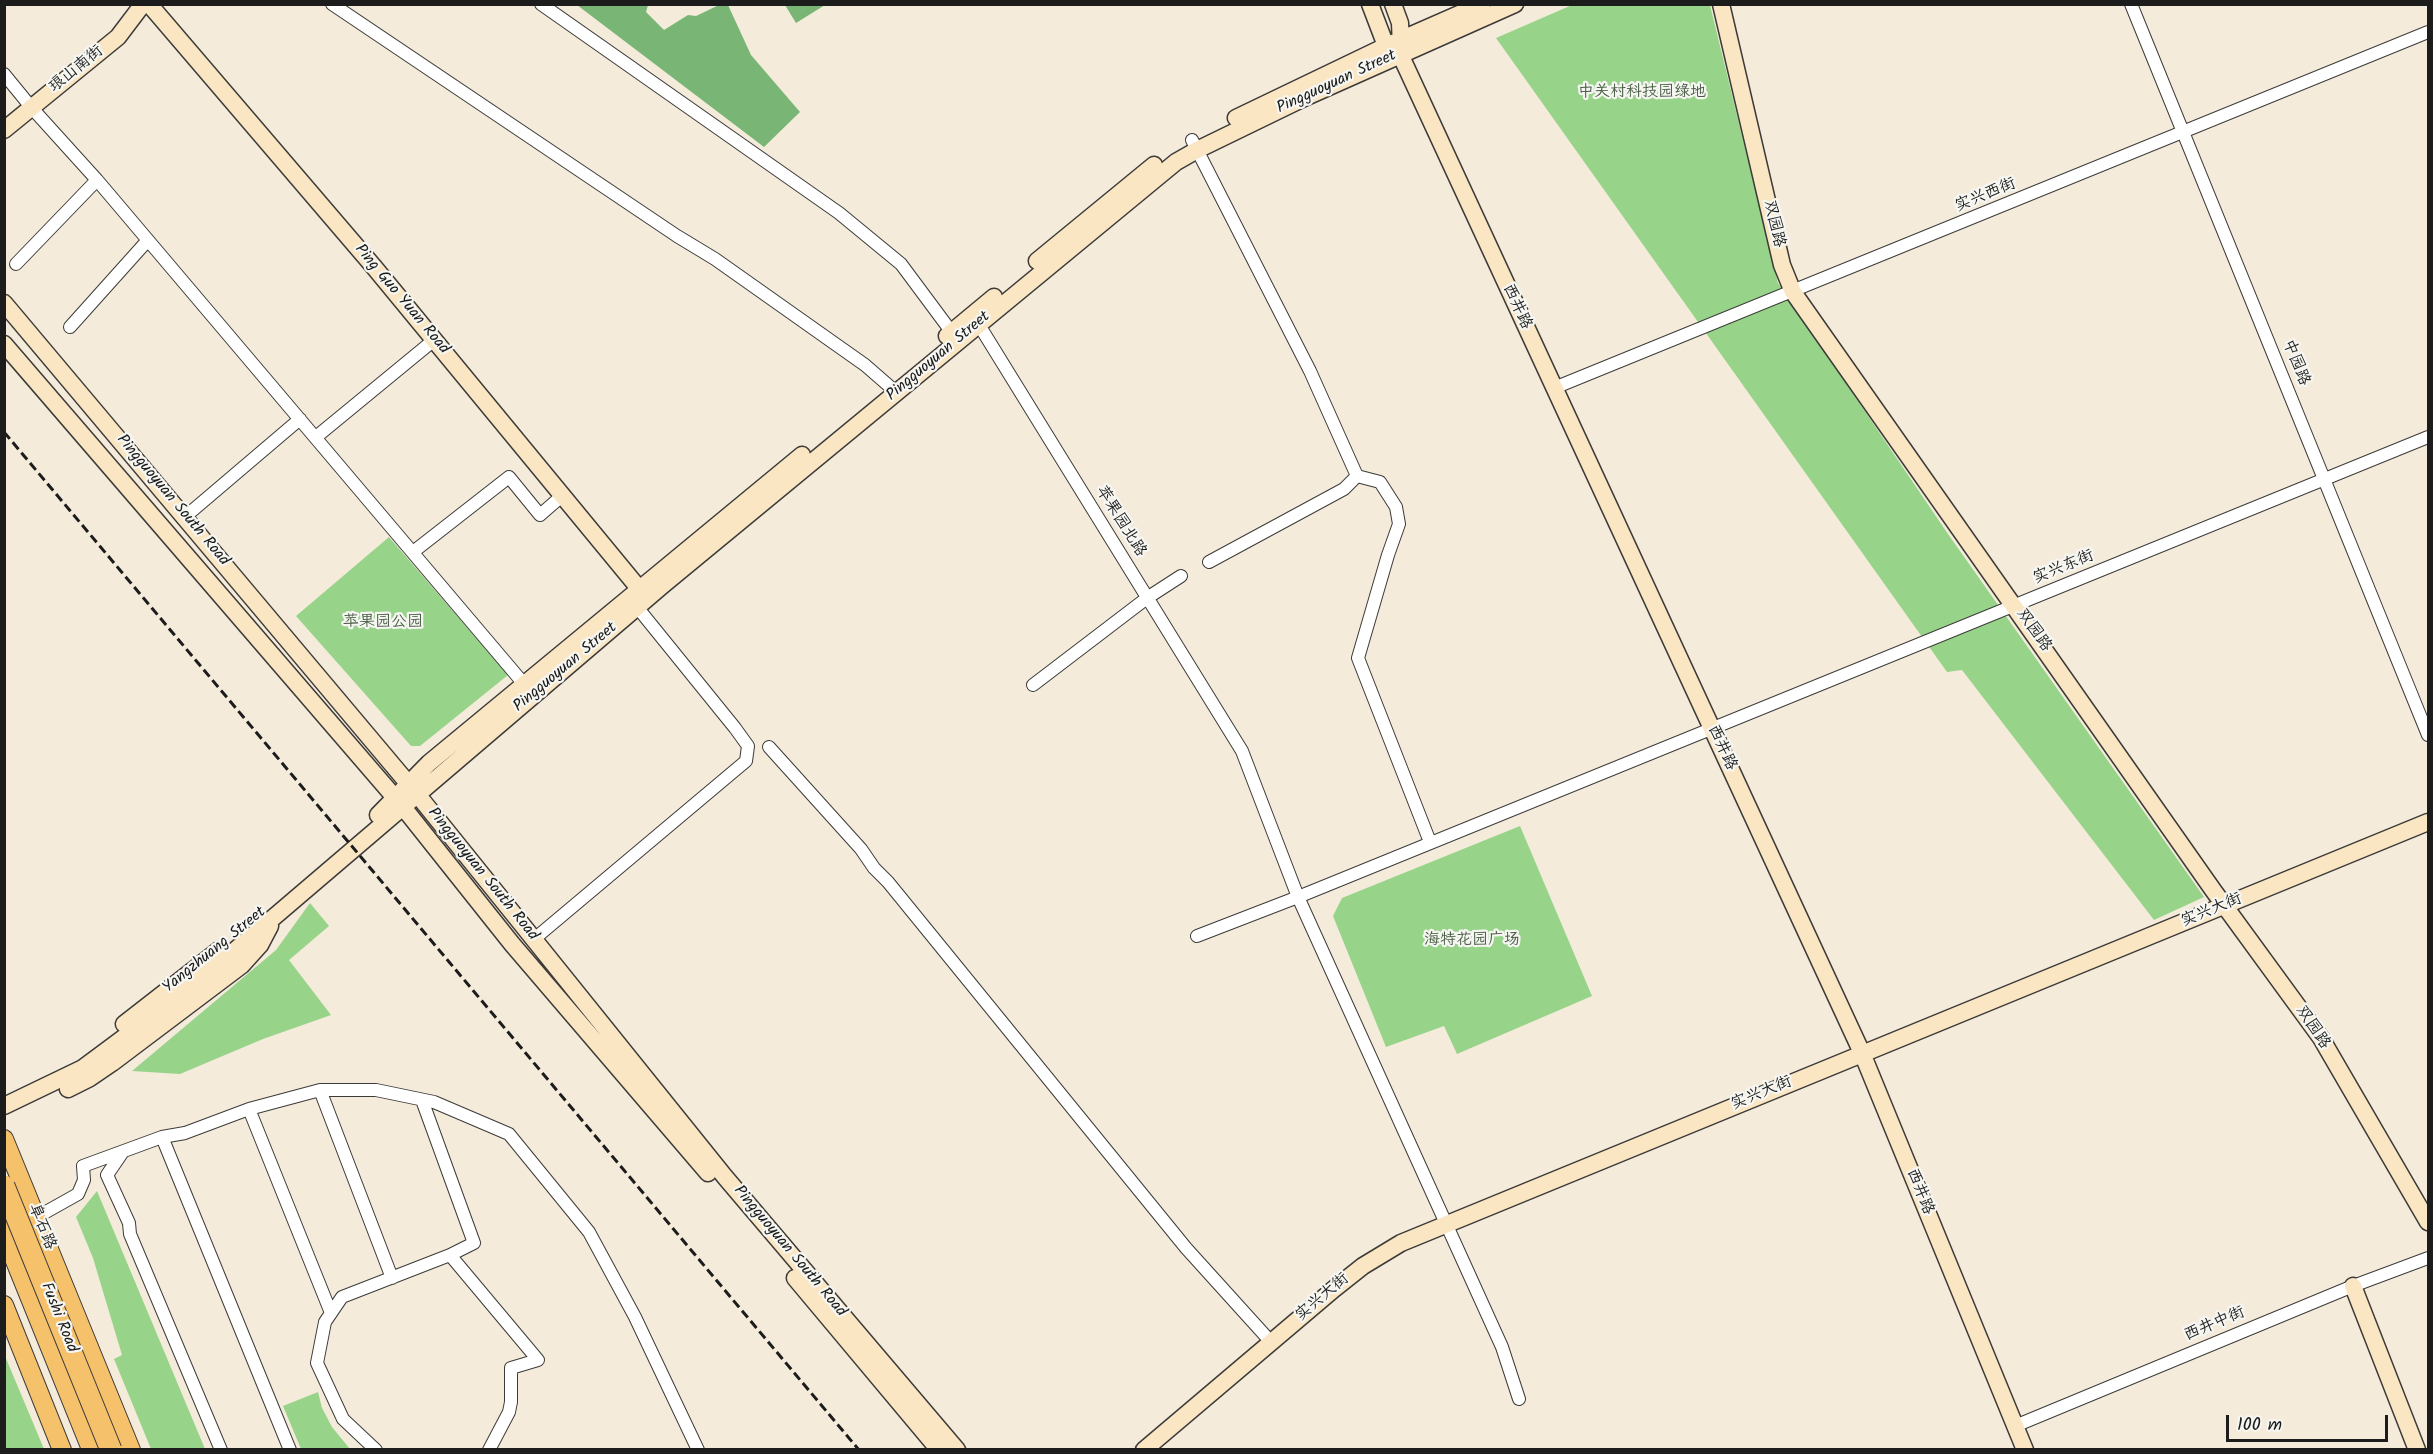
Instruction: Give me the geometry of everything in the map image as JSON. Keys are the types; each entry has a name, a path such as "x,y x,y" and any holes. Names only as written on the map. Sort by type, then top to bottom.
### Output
{"highway":[{"name":"Fushi Road","path":"4,1186 111,1449"},
{"name":"Fushi Road","path":"4,1230 93,1449"}],"main road":[{"name":"琅山南街","path":"4,130 118,37 143,4"},
{"name":"Ping Guo Yuan Road","path":"149,4 563,495 641,598"},
{"path":"1370,4 1396,46"},
{"path":"1394,4 1401,23 1396,46"},
{"name":"Pingguoyuan Street","path":"413,789 955,337 1123,189 1195,145 1482,4"},
{"name":"Pingguoyuan Street","path":"1396,46 1515,4"},
{"name":"双园路","path":"1721,4 1782,265 1793,292 2320,1038 2428,1222"},
{"name":"西井路","path":"1396,46 1862,1053 2025,1449"},
{"name":"Pingguoyuan Street","path":"955,337 979,325 1195,145"},
{"name":"Pingguoyuan South Road","path":"4,303 186,516 413,789 725,1177 957,1449"},
{"name":"Pingguoyuan South Road","path":"4,345 399,802 512,944 939,1449"},
{"name":"Pingguoyuan Street","path":"413,789 429,763 524,684 641,598"},
{"name":"Yangzhuang Street","path":"4,1106 83,1068 192,987 275,916 413,789"},
{"name":"Yangzhuang Street","path":"4,1095 66,1065 110,1035 399,802"},
{"name":"实兴大街","path":"1144,1449 1363,1266 1401,1242 2428,822"},
{"name":"Yangzhuang Street","path":"4,1118 90,1078 120,1057 242,965 260,945 275,916"},
{"name":"阜石路","path":"4,1139 131,1449"},
{"path":"4,1208 29,1197"},
{"path":"2353,1286 2416,1449"},
{"path":"4,1305 62,1449"}],"street":[{"path":"332,4 677,236 715,259 865,365 892,389"},
{"path":"540,4 839,213 901,264 955,337"},
{"name":"中园路","path":"2131,4 2428,735"},
{"name":"实兴西街","path":"1554,388 2428,32"},
{"path":"4,74 97,180 524,684"},
{"path":"1195,145 1310,371 1357,476"},
{"path":"16,264 97,180"},
{"path":"70,327 148,240"},
{"name":"苹果园北路","path":"979,325 1234,736 1251,772 1298,897 1502,1347 1519,1399"},
{"path":"315,437 434,340"},
{"path":"186,516 300,419"},
{"name":"实兴东街","path":"1197,936 2016,606 2428,437"},
{"path":"1209,562 1344,489 1357,476"},
{"path":"1357,476 1380,482 1396,507 1399,524 1358,658 1430,842"},
{"path":"413,552 509,477 540,515 563,495"},
{"path":"1033,685 1148,598 1181,576"},
{"path":"533,940 746,761 748,746 641,598"},
{"path":"770,747 861,849 874,868 888,882 1186,1248 1271,1342"},
{"path":"321,1090 392,1278"},
{"path":"37,1217 78,1194 84,1180 83,1166 162,1137 185,1133 249,1109 321,1090 376,1090 434,1102 509,1134 589,1232 635,1317 698,1449"},
{"path":"376,1449 343,1419 318,1363 325,1322 342,1297 450,1255 474,1243 422,1100"},
{"path":"249,1109 331,1313"},
{"path":"162,1137 290,1449"},
{"path":"123,1152 106,1175 129,1223 130,1234 221,1449"},
{"path":"450,1255 538,1360 511,1368 509,1412 489,1449"},
{"name":"西井中街","path":"2015,1426 2353,1286 2428,1258"}],"green space":[{"path":"577,5 648,5 646,12 664,30 688,15 696,16 719,5 728,5 751,55 800,112 764,147"},
{"path":"785,5 825,5 796,23"},
{"name":"中关村科技园绿地","path":"1572,5 1710,5 1778,283 1948,534 2204,897 2154,920 1962,670 1947,672 1496,38"},
{"name":"苹果园公园","path":"389,537 508,675 420,746 411,746 296,616"},
{"name":"海特花园广场","path":"1520,826 1592,996 1457,1054 1444,1026 1386,1047 1333,916 1342,898"},
{"path":"310,903 329,926 289,960 331,1015 263,1039 180,1074 132,1071 276,950"},
{"path":"97,1191 205,1449 151,1449 114,1359 122,1355 93,1258 76,1217"},
{"path":"5,1356 44,1449 5,1449"},
{"path":"318,1392 322,1408 332,1427 350,1449 301,1449 283,1406"}],"railway":[{"path":"4,432 859,1450"}]}
